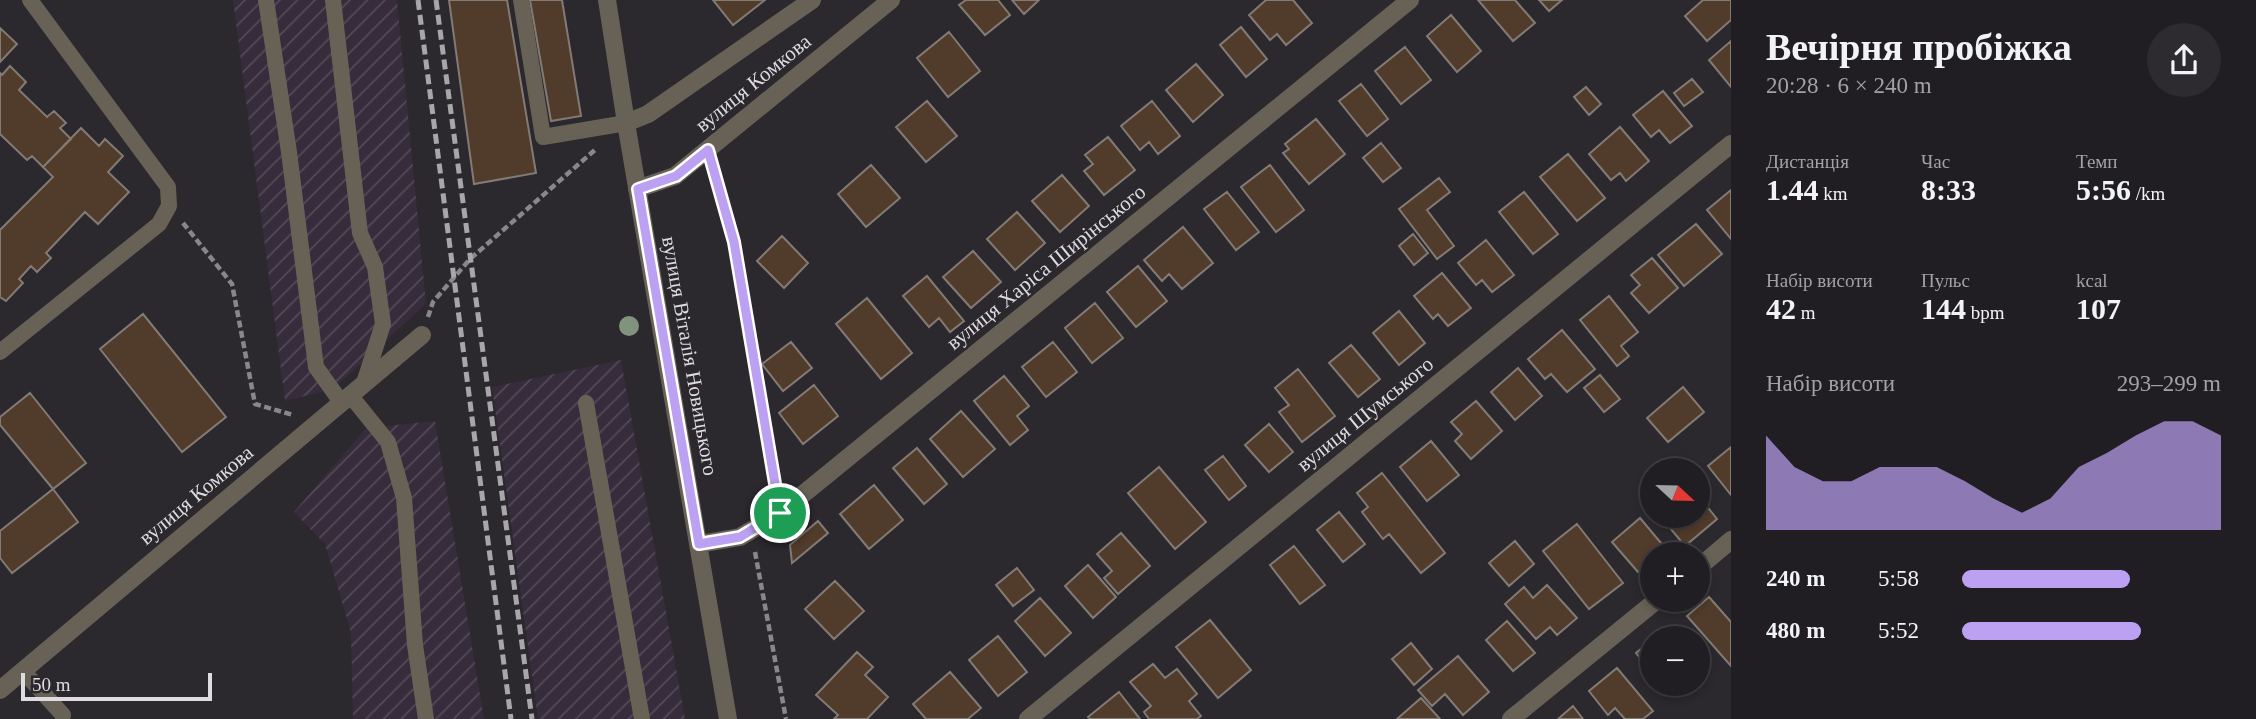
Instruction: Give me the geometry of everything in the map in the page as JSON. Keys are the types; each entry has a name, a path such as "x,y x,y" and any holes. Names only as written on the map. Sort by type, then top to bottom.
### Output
{"street":[{"name":"вулиця Віталія Новицького","path":"607,0 728,719"},
{"name":"вулиця Комкова","path":"626,123 648,114 813,0"},
{"name":"вулиця Комкова","path":"638,189 676,176 891,0"},
{"name":"вулиця Харіса Ширінського","path":"699,544 740,537 780,513 1409,0"},
{"name":"вулиця Шумського","path":"1028,719 1731,144"},
{"name":"вулиця Комкова","path":"0,690 422,335"},
{"path":"1710,558 1731,540"},
{"path":"1511,719 1642,612"}],"lane":[{"path":"0,352 159,224 169,206 168,187 30,0"},
{"path":"266,0 289,152 316,367 388,442 404,498 415,645 426,719"},
{"path":"333,0 360,233 375,267 383,324 364,383"},
{"path":"521,0 543,138 626,123"},
{"path":"586,403 642,719"},
{"path":"23,671 63,715"}],"path":[{"path":"422,335 433,302 470,259 626,123"},
{"path":"708,150 734,242 780,513"},
{"path":"169,206 232,284 255,404 317,423"},
{"path":"751,530 786,719"}],"shaded area":[{"path":"233,0 397,0 426,304 333,389 285,401"},
{"path":"621,360 685,719 538,719 492,387"},
{"path":"435,421 484,719 353,719 351,633 325,544 294,512 366,428"}],"building":[{"path":"449,0 507,0 536,173 474,184"},
{"path":"530,0 562,0 581,116 551,121"},
{"path":"713,0 765,0 733,25"},
{"path":"966,0 998,0 1010,15 985,35 959,5"},
{"path":"1012,0 1039,0 1024,14"},
{"path":"1266,0 1293,0 1312,23 1286,45 1277,34 1270,40 1249,15"},
{"path":"1478,0 1515,0 1535,23 1513,41"},
{"path":"1539,0 1562,0 1549,11"},
{"path":"1703,0 1731,0 1731,20 1707,41 1685,16"},
{"path":"1451,15 1481,51 1457,72 1427,36"},
{"path":"1241,27 1267,59 1246,77 1220,45"},
{"path":"0,28 17,44 0,62"},
{"path":"949,32 980,71 948,97 917,58"},
{"path":"1731,41 1731,87 1709,60"},
{"path":"1405,47 1431,80 1401,104 1375,71"},
{"path":"1196,64 1223,95 1193,122 1166,90"},
{"path":"10,66 26,82 19,90 47,117 54,111 66,123 60,128 71,139 43,167 32,156 27,160 0,134 0,73 2,75"},
{"path":"1692,79 1703,92 1684,106 1674,93"},
{"path":"1361,84 1388,119 1367,136 1339,101"},
{"path":"1586,87 1601,104 1589,115 1574,97"},
{"path":"1663,91 1692,126 1670,143 1659,130 1651,137 1633,115"},
{"path":"927,101 957,136 926,162 896,127"},
{"path":"1152,101 1180,136 1158,154 1149,142 1140,150 1121,126"},
{"path":"1316,119 1345,154 1309,184 1283,153 1289,149 1285,144"},
{"path":"1620,127 1649,161 1626,181 1620,173 1611,180 1589,154"},
{"path":"81,128 99,146 105,139 123,156 108,172 129,192 98,224 85,212 46,253 51,258 37,272 31,266 19,279 23,283 6,301 0,297 0,230 53,177 43,167"},
{"path":"1108,137 1135,170 1104,195 1084,171 1093,164 1085,155"},
{"path":"1381,143 1401,168 1383,182 1363,158"},
{"path":"1568,154 1605,198 1577,221 1540,177"},
{"path":"871,165 900,198 866,227 838,194"},
{"path":"1270,165 1304,210 1276,232 1241,187"},
{"path":"1062,175 1089,206 1060,232 1032,201"},
{"path":"1439,178 1450,192 1427,210 1454,246 1437,259 1399,209"},
{"path":"1731,190 1731,239 1707,210"},
{"path":"1227,192 1259,232 1236,250 1204,209"},
{"path":"1524,192 1558,234 1533,254 1499,212"},
{"path":"1017,212 1045,243 1015,270 987,239"},
{"path":"1696,224 1722,254 1684,286 1658,255"},
{"path":"1183,227 1213,263 1182,289 1169,274 1162,281 1144,260"},
{"path":"1413,234 1428,253 1414,265 1399,246"},
{"path":"782,236 808,263 784,288 757,261"},
{"path":"1486,240 1514,275 1492,292 1482,280 1476,285 1458,263"},
{"path":"973,251 1001,282 971,308 943,277"},
{"path":"1652,258 1678,288 1649,313 1631,293 1640,285 1631,275"},
{"path":"1138,266 1167,301 1136,327 1107,292"},
{"path":"1442,273 1471,308 1448,326 1438,314 1433,319 1414,296"},
{"path":"927,276 964,321 950,332 939,318 929,327 903,296"},
{"path":"1609,296 1638,332 1621,346 1629,356 1617,366 1580,320"},
{"path":"867,298 912,353 881,379 836,324"},
{"path":"1095,303 1123,338 1092,363 1065,328"},
{"path":"1399,311 1425,343 1399,365 1373,333"},
{"path":"143,314 226,417 182,452 100,349"},
{"path":"1562,330 1595,369 1567,392 1551,374 1545,379 1528,359"},
{"path":"791,342 812,368 783,391 762,364"},
{"path":"1053,342 1077,372 1046,397 1022,367"},
{"path":"1351,345 1380,379 1358,397 1329,363"},
{"path":"1518,368 1542,396 1515,420 1491,392"},
{"path":"1298,369 1335,416 1302,442 1279,412 1289,405 1275,388"},
{"path":"1600,375 1620,399 1604,412 1584,388"},
{"path":"1004,376 1029,406 1017,416 1028,430 1010,445 974,401"},
{"path":"814,385 838,416 803,444 779,413"},
{"path":"1683,387 1704,412 1668,442 1647,418"},
{"path":"30,393 86,463 53,489 0,425 0,417"},
{"path":"1476,401 1502,431 1471,459 1455,441 1462,434 1451,422"},
{"path":"961,411 995,449 963,477 930,439"},
{"path":"1269,424 1293,452 1269,472 1245,445"},
{"path":"1431,441 1459,475 1427,501 1400,467"},
{"path":"1731,447 1731,495 1710,469 1710,464"},
{"path":"917,448 947,484 924,504 893,468"},
{"path":"1223,456 1246,486 1229,500 1205,470"},
{"path":"1159,467 1206,522 1175,549 1128,493"},
{"path":"1382,473 1445,553 1421,573 1389,534 1383,539 1362,512 1368,507 1357,493"},
{"path":"874,485 903,520 869,549 840,514"},
{"path":"53,489 78,522 12,573 0,558 0,531"},
{"path":"1710,510 1717,519 1710,525"},
{"path":"1339,512 1365,544 1343,562 1317,530"},
{"path":"1640,518 1640,528 1648,528 1660,542 1640,542 1638,572 1612,542"},
{"path":"818,521 828,533 792,563 790,545"},
{"path":"1577,524 1623,583 1589,609 1543,551"},
{"path":"1670,528 1706,528 1690,542 1682,542"},
{"path":"1121,533 1150,566 1118,594 1104,578 1112,571 1097,554"},
{"path":"1515,541 1534,564 1509,586 1489,563"},
{"path":"1294,546 1325,585 1300,604 1270,565"},
{"path":"1088,565 1116,597 1093,618 1065,586"},
{"path":"1017,568 1034,590 1013,606 996,585"},
{"path":"835,581 864,611 834,639 805,609"},
{"path":"1547,585 1577,618 1557,635 1550,627 1536,639 1505,604 1524,587 1533,598"},
{"path":"1040,598 1071,633 1045,656 1015,621"},
{"path":"1710,598 1731,622 1731,666 1710,642 1710,626 1696,626 1687,616 1692,612 1710,612"},
{"path":"1210,620 1251,670 1218,698 1176,647"},
{"path":"1507,621 1535,653 1513,671 1486,640"},
{"path":"998,636 1027,672 998,696 969,660"},
{"path":"1411,643 1432,669 1414,685 1392,659"},
{"path":"857,652 873,667 865,675 888,697 867,719 834,719 838,715 816,695"},
{"path":"1458,656 1489,692 1463,715 1445,694 1432,706 1418,690"},
{"path":"1153,664 1165,678 1177,669 1197,694 1189,701 1201,716 1197,719 1149,719 1144,712 1151,706 1130,682"},
{"path":"1617,668 1653,711 1643,719 1625,719 1615,708 1608,715 1589,691"},
{"path":"950,672 981,708 968,719 926,719 913,704"},
{"path":"1119,692 1140,719 1088,717"},
{"path":"1421,698 1440,719 1397,719"},
{"path":"1573,706 1583,719 1558,719"}],"railway":[{"path":"418,0 511,719"},
{"path":"436,0 532,719"}],"route":[{"path":"708,150 734,242 780,513 740,537 699,544 638,189 676,176 708,150"}]}
